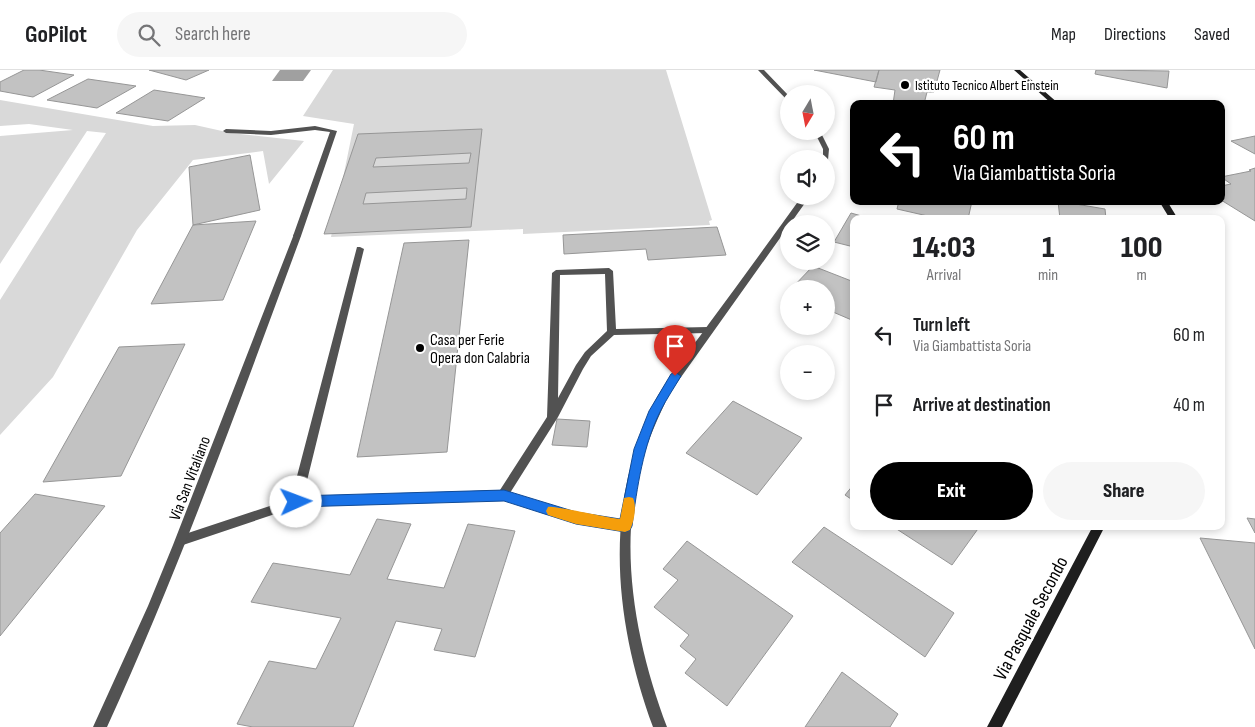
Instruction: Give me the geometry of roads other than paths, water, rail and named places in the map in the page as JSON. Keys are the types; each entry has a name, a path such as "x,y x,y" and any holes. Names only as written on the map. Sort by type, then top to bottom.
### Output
{"street":[{"path":"761,70 780,90"},
{"path":"1017,70 1051,100"},
{"name":"Via San Vitaliano","path":"100,727 134,655 183,540 297,236 334,131 315,128 271,133 226,130"},
{"path":"660,727 643,674 631,620 625,556 625,526 637,462 654,411 675,376 799,205"},
{"path":"296,502 360,249"},
{"path":"552,417 556,273 609,271 612,332"},
{"path":"504,495 552,417 579,366 588,354 612,332 708,330"},
{"path":"183,540 296,502 504,495 576,518 625,526"},
{"name":"Via Pasquale Secondo","path":"994,727 1097,530"}],"place":[{"name":"Istituto Tecnico Albert Einstein","path":"905,85"},
{"name":"Casa per Ferie Opera don Calabria","path":"420,348"}]}
